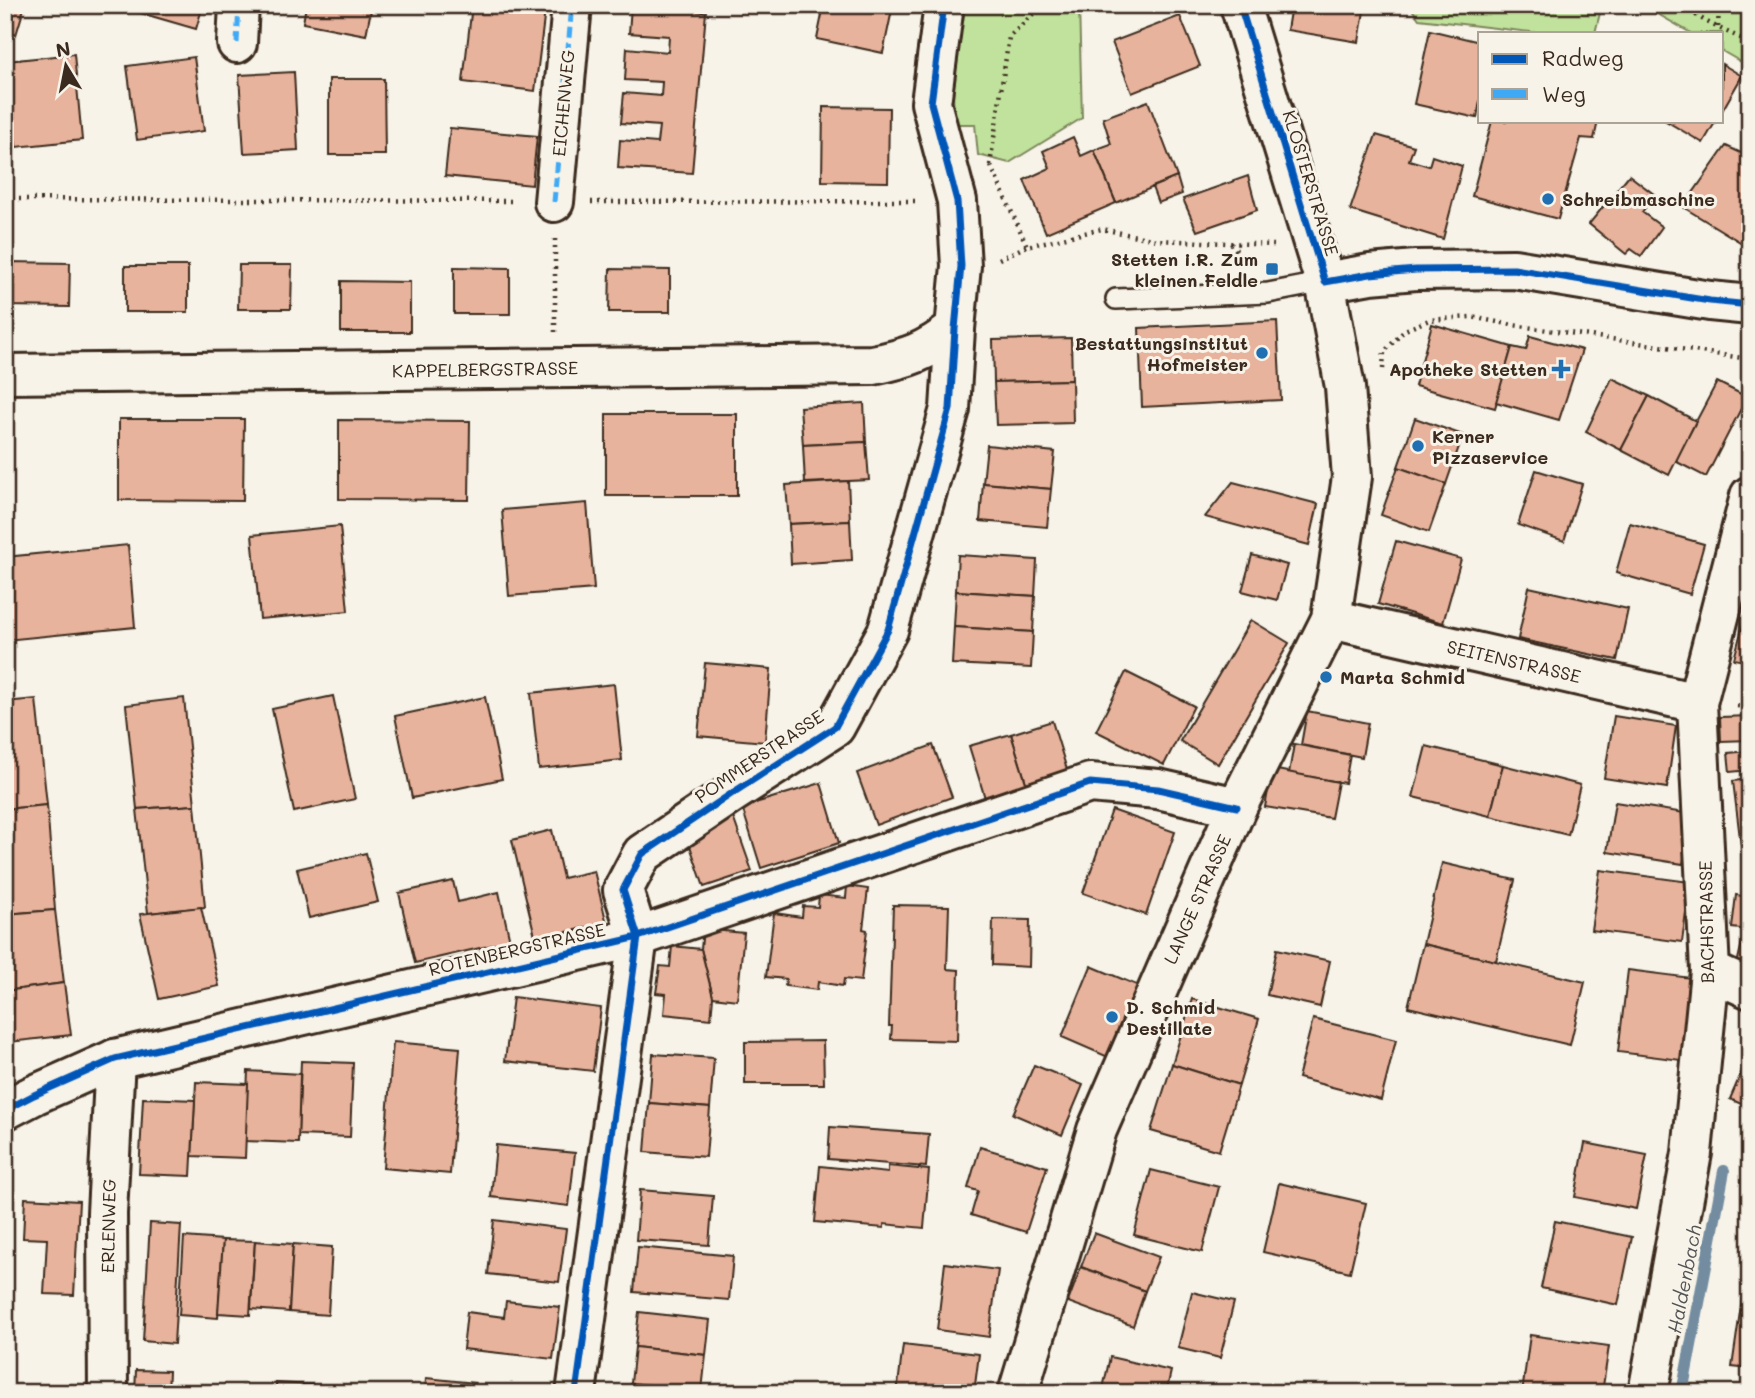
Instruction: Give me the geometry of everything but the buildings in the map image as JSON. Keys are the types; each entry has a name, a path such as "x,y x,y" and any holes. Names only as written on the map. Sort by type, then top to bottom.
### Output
{"street":[{"path":"237,43 239,5"},
{"name":"EICHENWEG","path":"554,202 572,5"},
{"name":"POMMERSTRASSE","path":"576,1393 638,937 623,890 642,854 835,727 888,631 950,409 961,266 954,189 931,103 944,5"},
{"name":"KLOSTERSTRASSE","path":"1240,5 1325,282 1416,270 1514,269 1750,305"},
{"name":"LANGE STRASSE","path":"1018,1393 1097,1130 1237,807 1331,619 1352,477 1345,387 1325,282"},
{"name":"KAPPELBERGSTRASSE","path":"5,374 873,365 906,358 929,348 955,329"},
{"name":"BACHSTRASSE","path":"1648,1393 1692,1153 1710,971 1697,703 1750,496"},
{"name":"SEITENSTRASSE","path":"1331,619 1697,703"},
{"name":"ROTENBERGSTRASSE","path":"5,1110 115,1059 638,937 1090,783 1158,789 1237,807"},
{"path":"1710,971 1750,989"},
{"name":"ERLENWEG","path":"108,1393 107,1213 115,1059"}],"lane":[{"name":"KLOSTERSTRASSE","path":"1116,299 1268,293 1325,282"}],"path":[{"path":"1027,246 990,165 1009,37 1037,10 1037,5"},
{"path":"1686,5 1689,11 1750,42"},
{"path":"1718,27 1719,5"},
{"path":"5,199 554,202 954,189 990,165"},
{"path":"554,202 554,368"},
{"path":"1018,251 1027,246 1102,229 1156,240 1272,246"},
{"path":"1345,387 1383,383 1384,352 1405,330 1429,320 1471,317 1750,359"}],"green space":[{"path":"962,5 1079,5 1082,118 1009,163 978,155 975,124 954,124 952,56"},
{"path":"1409,5 1602,5 1595,32 1530,32 1419,19"},
{"path":"1642,5 1750,5 1750,67 1724,52 1724,32 1689,32"}],"waterway":[{"name":"Haldenbach","path":"1682,1393 1724,1171"}],"marked path":[{"path":"237,43 239,5"},
{"path":"554,202 572,5"}],"cycle path":[{"path":"576,1393 638,937 623,890 642,854 835,727 888,630 950,409 961,266 957,201 931,103 944,5"},
{"path":"1240,5 1325,282 1416,270 1514,269 1750,305"},
{"path":"5,1110 115,1059 638,937 1090,783 1158,789 1237,807"}],"place":[{"name":"Schreibmaschine","path":"1548,199"},
{"name":"Stetten i.R. Zum kleinen Feldle","path":"1272,269"},
{"name":"Bestattungsinstitut Hofmeister","path":"1262,353"},
{"name":"Apotheke Stetten","path":"1561,369"},
{"name":"Kerner Pizzaservice","path":"1418,446"},
{"name":"Marta Schmid","path":"1326,677"},
{"name":"D. Schmid Destillate","path":"1112,1017"}]}
